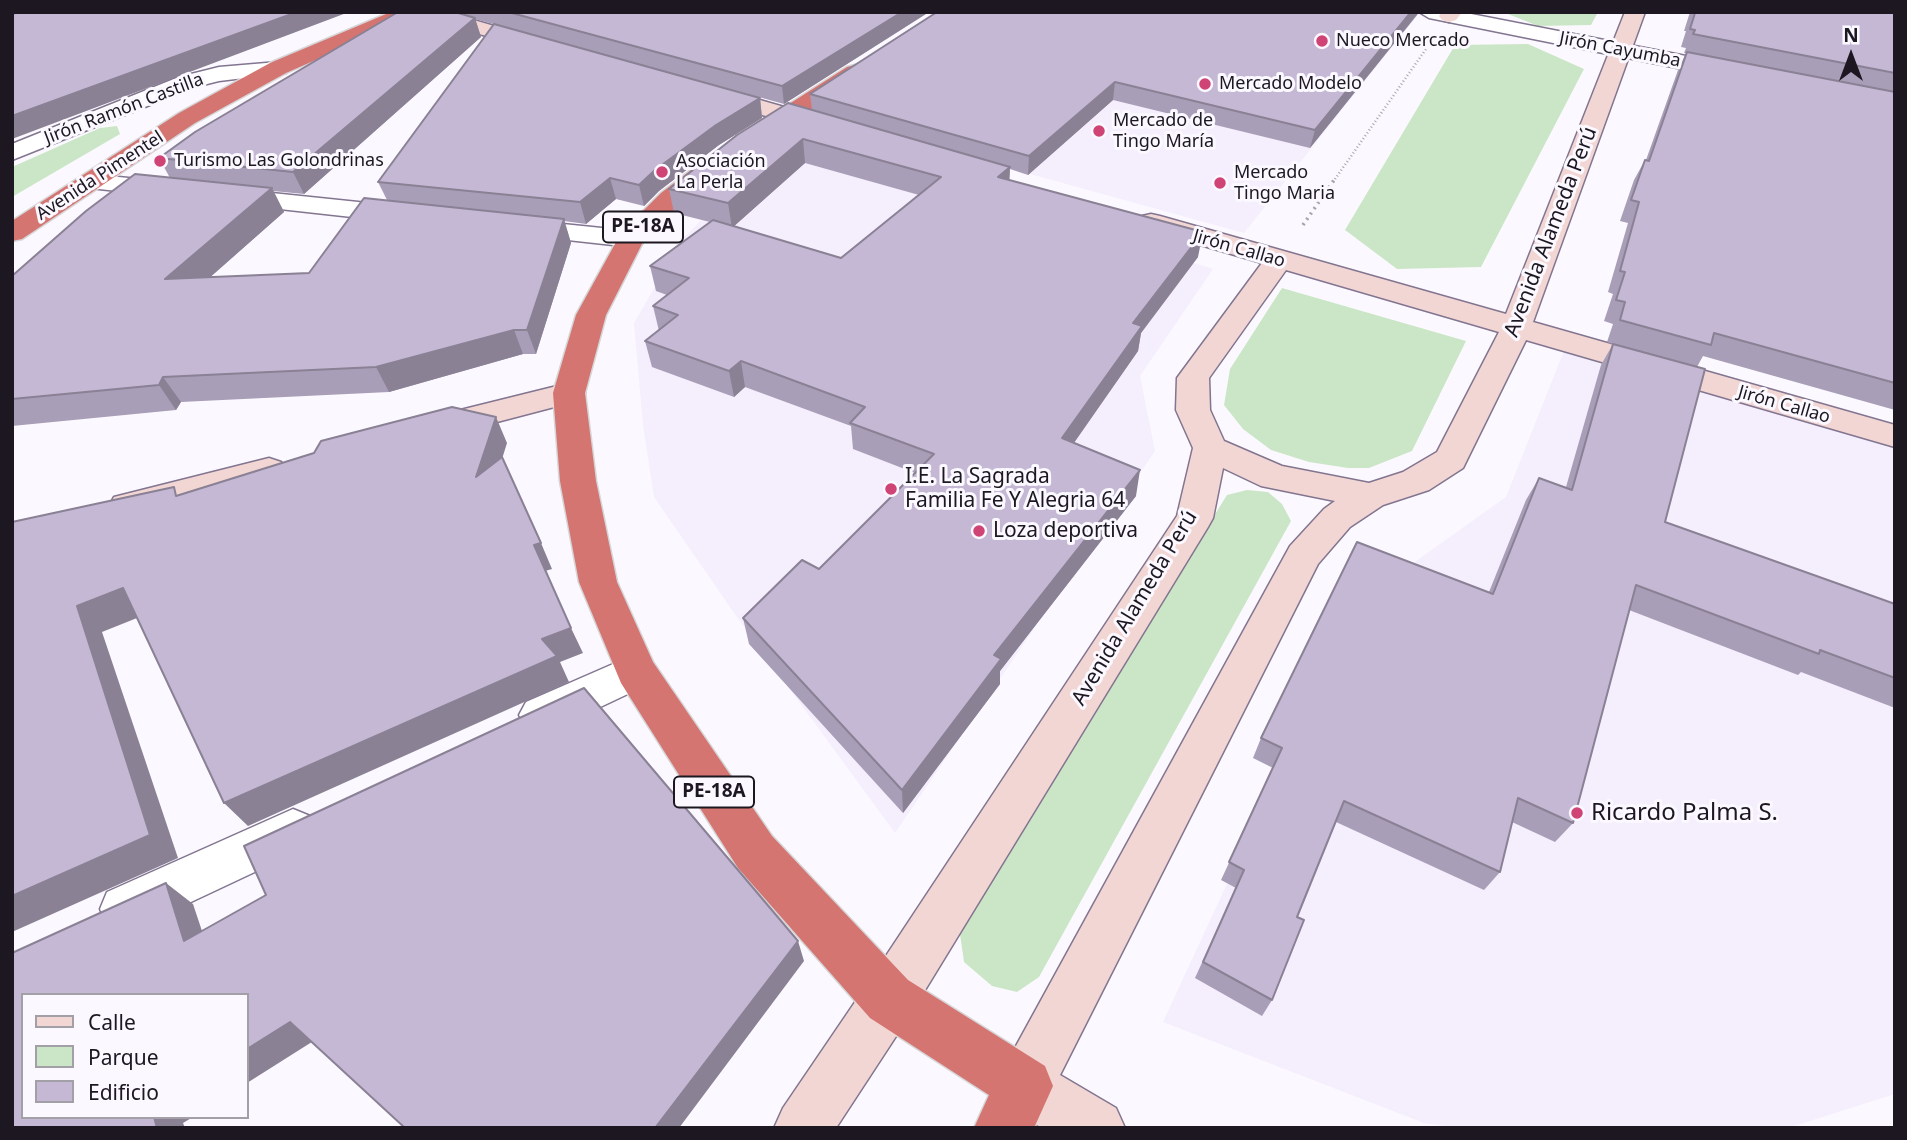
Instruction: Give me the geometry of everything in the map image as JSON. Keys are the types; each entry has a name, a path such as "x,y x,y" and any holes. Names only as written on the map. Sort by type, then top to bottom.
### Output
{"highway":[{"name":"Avenida Pimentel","path":"12,233 187,118 278,68 409,12"},
{"name":"PE-18A","path":"868,64 736,148 670,199 631,239 591,315 569,393 578,481 598,582 636,671 755,852 889,999 1014,1107"}],"street":[{"path":"423,12 566,53"},
{"name":"Avenida Alameda Perú","path":"1014,1107 1303,556 1337,518 1370,496 1416,481 1451,460 1516,328 1635,12"},
{"name":"Jirón Cayumba","path":"1443,14 1750,76"},
{"name":"Jirón Ramón Castilla","path":"12,153 187,82 219,74 278,68"},
{"path":"684,86 841,131"},
{"path":"90,182 436,219"},
{"name":"Jirón Callao","path":"1133,217 1895,436"},
{"path":"492,224 631,239"},
{"path":"1279,260 1193,378 1193,410 1210,448 1274,477 1370,496"},
{"path":"410,434 569,393"},
{"name":"Avenida Alameda Perú","path":"803,1128 889,999 1195,518 1210,448"},
{"path":"92,515 304,461"},
{"path":"499,735 636,671"},
{"path":"87,927 337,811"},
{"path":"1014,1107 1096,1128"}],"path":[{"path":"1279,260 1443,14"}],"shaded area":[{"name":"Mercado de Tingo María","path":"1419,13 1244,233 809,113"},
{"name":"I.E. La Sagrada Familia Fe Y Alegria 64","path":"803,140 1213,269 1140,376 1155,451 895,833 732,610 654,497 643,425 634,323 682,240 727,193"},
{"name":"Ricardo Palma S.","path":"1565,348 1895,442 1895,1094 1788,1128 1459,1128 1424,1123 1163,1022 1357,603 1506,497"}],"green space":[{"path":"1503,12 1598,12 1591,25 1538,26"},
{"path":"1528,44 1584,69 1481,267 1397,269 1345,230 1455,45"},
{"path":"117,126 120,134 12,197 12,167 100,128"},
{"path":"1282,288 1466,341 1412,451 1369,468 1348,468 1309,462 1271,450 1243,429 1224,405 1230,369"},
{"path":"1247,490 1268,492 1282,504 1291,521 1039,977 1017,992 992,986 964,962 959,927 1227,495"}],"building":[{"path":"297,12 12,116 12,14"},
{"path":"398,12 455,12 475,18 293,172 159,158 195,132"},
{"path":"508,12 902,12 782,86"},
{"name":"Mercado de Tingo María","path":"937,12 1411,12 1315,130 1115,82 1029,156 810,94"},
{"path":"1693,12 1895,12 1895,73 1693,34 1695,30 1690,29 1695,13"},
{"path":"494,24 760,98 716,125 639,185 610,178 580,202 378,182"},
{"path":"1687,52 1895,92 1895,383 1714,333 1711,345 1620,320 1625,302 1616,300 1625,272 1620,271 1639,202 1631,200 1645,160 1649,161"},
{"name":"I.E. La Sagrada Familia Fe Y Alegria 64","path":"788,103 1010,167 998,177 1203,232 1133,323 1142,326 1062,438 1140,470 994,655 1001,659 902,790 743,618 802,560 819,569 934,454 850,423 865,407 741,361 729,371 645,341 678,315 653,306 689,278 650,266 713,220 841,258 941,177 803,139 728,203 669,189 737,135"},
{"path":"135,174 272,188 165,279 309,273 364,198 564,219 527,330 514,330 376,367 163,377 159,385 12,399 12,276 86,211"},
{"path":"1613,344 1705,369 1665,522 1895,604 1895,678 1820,650 1819,654 1636,585 1573,823 1518,798 1500,872 1344,801 1297,917 1304,920 1272,1000 1203,962 1244,870 1229,862 1282,748 1261,738 1357,542 1493,594 1539,478 1572,490"},
{"path":"452,407 496,417 476,477 502,457 541,543 534,545 571,628 542,639 557,656 224,803 123,588 77,606 150,835 12,896 12,522 174,487 176,496 314,453 321,441"},
{"path":"584,688 798,941 655,1128 405,1128 290,1022 248,1048 248,993 21,993 21,1119 155,1119 157,1128 12,1128 12,953 166,883 184,941 266,895 244,846"}],"place":[{"name":"Nueco Mercado","path":"1322,41"},
{"name":"Mercado Modelo","path":"1205,84"},
{"name":"Mercado de Tingo María","path":"1099,131"},
{"name":"Turismo Las Golondrinas","path":"160,161"},
{"name":"Asociación La Perla","path":"662,172"},
{"name":"Mercado Tingo Maria","path":"1220,183"},
{"name":"I.E. La Sagrada Familia Fe Y Alegria 64","path":"891,489"},
{"name":"Loza deportiva","path":"979,531"},
{"name":"Ricardo Palma S.","path":"1577,813"}]}
